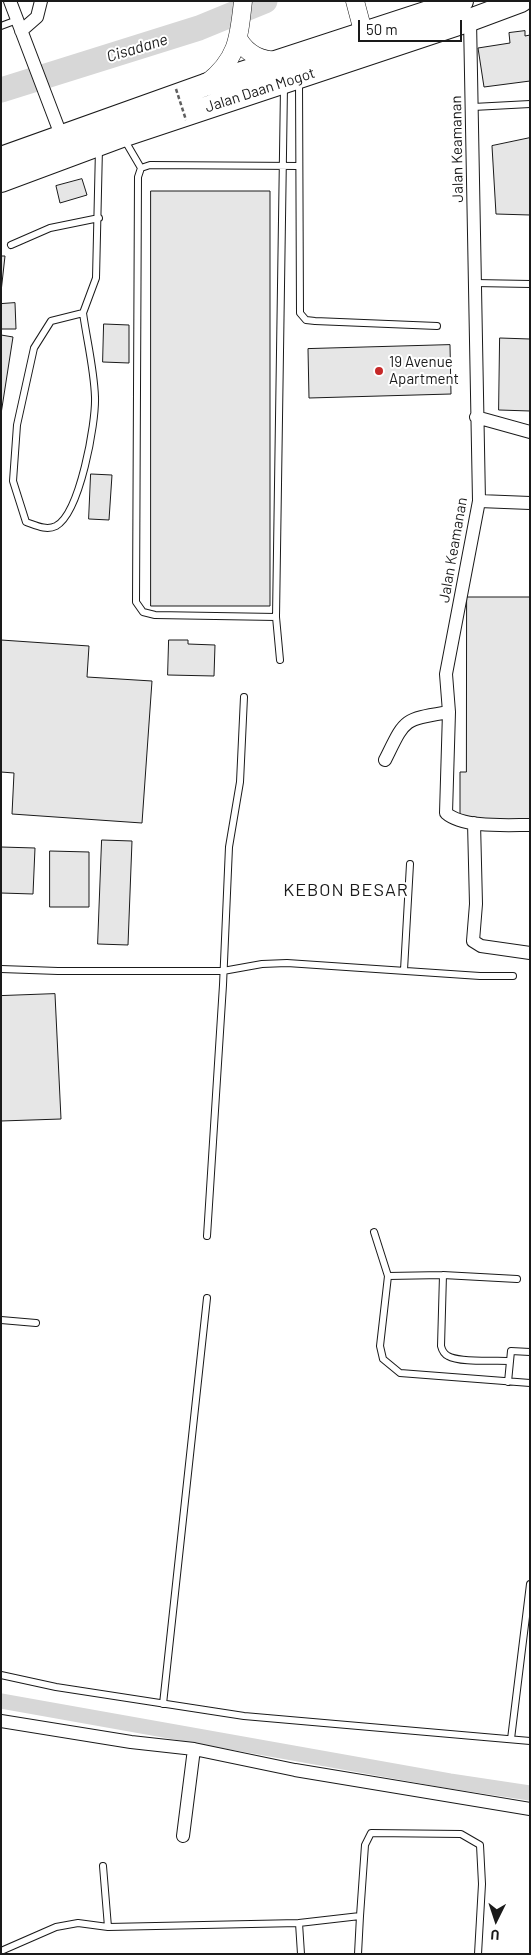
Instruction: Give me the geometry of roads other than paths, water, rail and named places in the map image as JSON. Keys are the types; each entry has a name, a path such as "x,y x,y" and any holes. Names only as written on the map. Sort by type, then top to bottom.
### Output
{"highway":[{"name":"Jalan Daan Mogot","path":"1,158 205,85 287,73 359,16 466,11 521,1"},
{"name":"Jalan Daan Mogot","path":"1,181 287,73 466,11"}],"street":[{"path":"10,1 61,135"},
{"path":"21,29 37,17 40,1"},
{"path":"205,85 225,66 239,37 243,1"},
{"name":"Jalan Keamanan","path":"466,11 473,107 476,417 479,501 446,674 449,712 446,813 453,819 474,822"},
{"path":"239,37 244,49 287,73"},
{"path":"476,417 530,432"},
{"path":"479,501 530,503"},
{"path":"385,760 402,727 410,720 449,712"},
{"path":"530,825 496,826 474,822 476,904 473,941 481,946 530,953"},
{"path":"1,1721 131,1742 194,1749 295,1770 530,1809"},
{"path":"183,1836 194,1749"}],"lane":[{"path":"1,26 21,29"},
{"path":"280,660 276,617 282,166 287,73"},
{"path":"287,73 299,166 300,313 306,320 314,321 437,326"},
{"path":"473,107 530,104"},
{"path":"122,136 141,168 138,187 136,602 143,612 155,615 276,617"},
{"path":"83,313 51,321 34,348 17,425 13,481 26,522 41,528 55,526 66,517 76,496 92,427 95,397 83,313 96,278 99,218 99,144"},
{"path":"141,168 150,165 299,166"},
{"path":"12,244 50,228 99,218"},
{"path":"475,283 530,284"},
{"path":"207,1236 229,847 240,782 244,697"},
{"path":"404,970 410,864"},
{"path":"1,969 223,971 262,964 287,963 480,976 513,976"},
{"path":"374,1232 388,1276 380,1346 383,1359 391,1367 400,1373 530,1383"},
{"path":"388,1276 443,1274 517,1279"},
{"path":"443,1274 441,1346 443,1351 447,1356 457,1358 509,1361"},
{"path":"163,1704 206,1298"},
{"path":"1,1320 36,1323"},
{"path":"508,1382 511,1351 530,1352"},
{"path":"511,1739 530,1584"},
{"path":"1,1675 56,1688 244,1716 530,1741"},
{"path":"358,1954 365,1845 371,1833 461,1834 480,1846 482,1884 478,1954"},
{"path":"103,1866 108,1927"},
{"path":"2,1952 56,1927 78,1923 108,1927 299,1923 360,1916"},
{"path":"299,1923 301,1954"}],"waterway":[{"name":"Cisadane","path":"1,90 199,28 265,1"},
{"path":"1,1701 450,1781 530,1793"}],"place":[{"name":"19 Avenue Apartment","path":"379,371"}],"district":[{"name":"KEBON BESAR","path":"346,890"}]}
